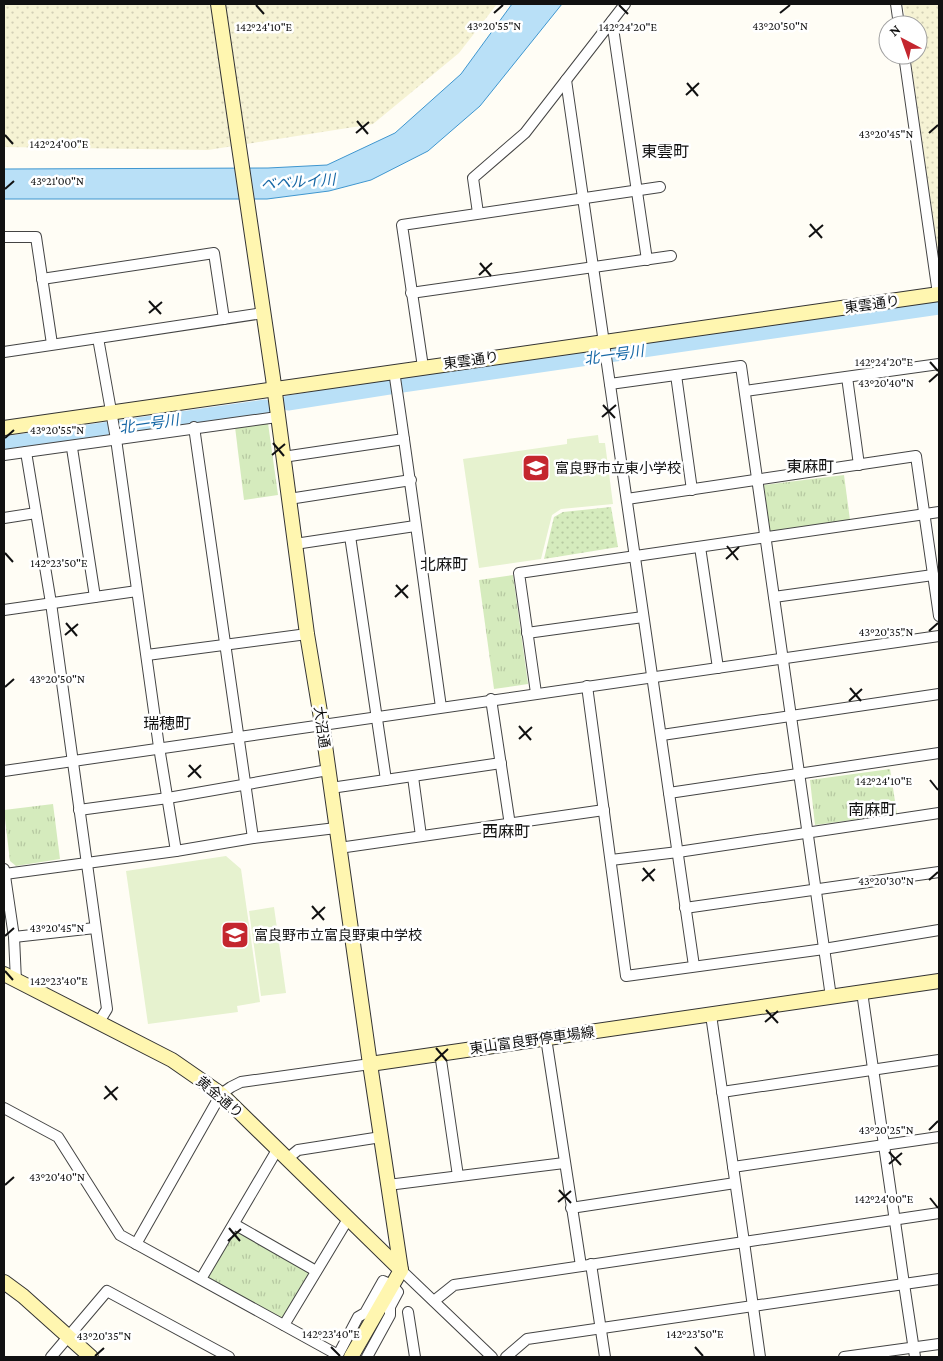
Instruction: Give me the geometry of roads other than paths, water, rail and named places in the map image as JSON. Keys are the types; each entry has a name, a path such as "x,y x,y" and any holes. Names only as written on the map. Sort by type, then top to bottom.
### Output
{"street":[{"name":"大沼通","path":"218,4 370,1064"},
{"path":"478,213 473,178 525,134 625,4"},
{"path":"612,21 647,260"},
{"path":"905,65 939,296"},
{"path":"566,80 694,966"},
{"path":"423,367 402,225 660,187"},
{"path":"4,237 36,237 52,344"},
{"path":"42,279 214,253 224,319"},
{"path":"411,293 671,256"},
{"name":"東雲通り","path":"4,428 113,427 274,390 396,382 423,367 605,352 939,296"},
{"path":"4,352 263,312"},
{"path":"98,338 176,851"},
{"path":"745,391 939,364"},
{"path":"610,384 742,366 831,997"},
{"path":"676,375 692,490"},
{"path":"847,377 859,465"},
{"path":"396,382 441,707"},
{"path":"4,455 26,452 113,427 194,428 277,416"},
{"path":"194,428 253,838"},
{"path":"283,456 404,439"},
{"path":"72,448 95,597"},
{"path":"26,452 51,603 107,1009 99,1022"},
{"path":"627,499 916,456 939,616"},
{"path":"289,499 411,480"},
{"path":"536,694 519,574 939,512"},
{"path":"4,518 36,513"},
{"path":"295,544 415,526"},
{"path":"350,536 386,780"},
{"path":"700,547 718,668"},
{"path":"774,597 933,575"},
{"path":"4,610 137,591"},
{"path":"527,633 643,617"},
{"path":"147,655 307,634"},
{"path":"4,771 492,699 652,678 939,636"},
{"path":"587,686 626,976 824,949 939,930"},
{"path":"662,735 939,694"},
{"path":"492,699 510,825"},
{"path":"669,793 939,753"},
{"path":"330,788 502,763"},
{"path":"79,810 168,798 328,770"},
{"path":"413,777 421,836"},
{"path":"339,848 510,825 604,810"},
{"path":"611,860 678,852 939,812"},
{"path":"10,978 14,937 7,912 4,872 176,851 253,838 336,828"},
{"path":"685,908 939,872"},
{"path":"14,937 95,928"},
{"name":"黄金通り","path":"10,978 172,1060 221,1094 401,1270"},
{"name":"東山富良野停車場線","path":"370,1064 939,981"},
{"path":"862,992 894,1220 915,1352"},
{"path":"711,1014 760,1357"},
{"path":"546,1038 581,1266"},
{"path":"440,1053 458,1176"},
{"path":"722,1092 939,1060"},
{"path":"136,1244 221,1094 231,1086 241,1082 370,1064 401,1270 492,1357"},
{"path":"4,1108 58,1138 120,1235 338,1355 358,1317 365,1313 383,1281 392,1285 398,1292 390,1306 390,1315 367,1357"},
{"path":"201,1279 234,1224 282,1154 381,1137"},
{"path":"733,1167 939,1137"},
{"path":"388,1185 564,1163"},
{"path":"571,1208 735,1183"},
{"path":"434,1301 454,1285 939,1213"},
{"path":"284,1325 348,1219"},
{"path":"234,1224 316,1271"},
{"path":"592,1264 606,1357"},
{"path":"351,1357 401,1270"},
{"path":"506,1357 527,1339 939,1279"},
{"path":"4,1282 23,1296 91,1357"},
{"path":"52,1357 107,1291 221,1356"},
{"path":"408,1312 415,1357"},
{"path":"844,1357 915,1352 939,1344"}],"water":[{"name":"ベベルイ川","path":"512,4 562,4 480,106 428,151 371,180 329,191 267,199 4,199 4,169 268,168 327,165 395,133 461,74"}],"waterway":[{"name":"北一号川","path":"288,403 939,307"},
{"name":"北一号川","path":"4,444 265,407"}],"place":[{"name":"富良野市立東小学校","path":"536,468"},
{"name":"富良野市立富良野東中学校","path":"235,935"}],"district":[{"name":"東雲町","path":"665,151"},
{"name":"東麻町","path":"810,466"},
{"name":"北麻町","path":"444,564"},
{"name":"瑞穂町","path":"167,723"},
{"name":"南麻町","path":"872,809"},
{"name":"西麻町","path":"506,831"}]}
